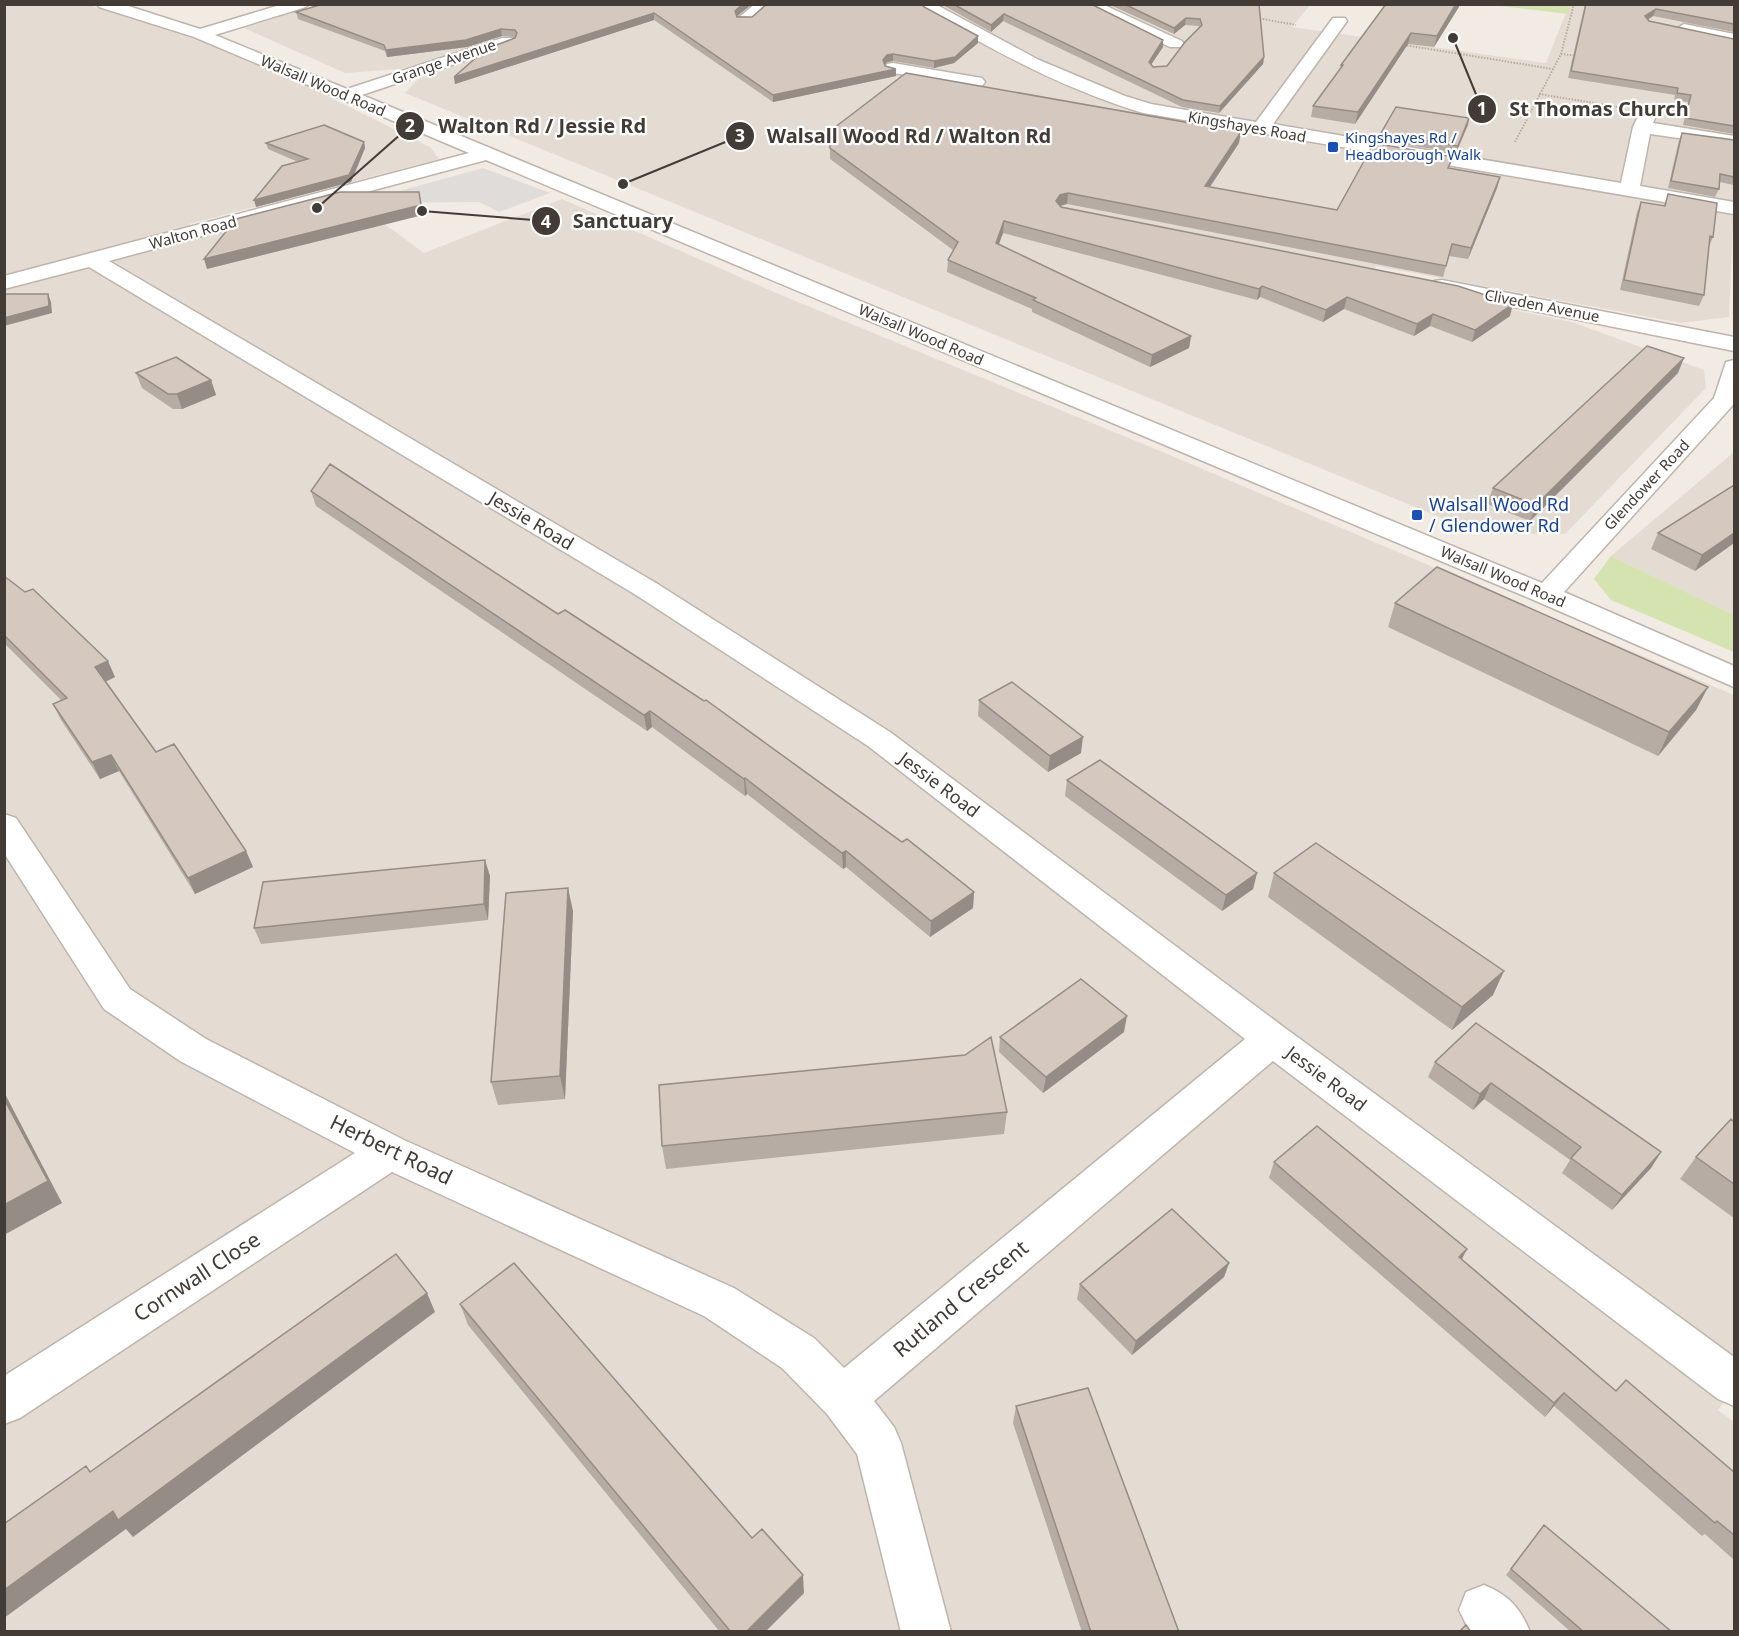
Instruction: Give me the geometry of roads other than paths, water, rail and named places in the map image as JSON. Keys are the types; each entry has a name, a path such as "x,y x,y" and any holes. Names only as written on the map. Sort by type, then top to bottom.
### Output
{"street":[{"name":"Walsall Wood Road","path":"104,4 200,34 1546,595 1734,677"},
{"path":"200,34 301,4"},
{"path":"745,19 766,4"},
{"name":"Kingshayes Road","path":"922,4 1089,91 1123,102 1260,129 1734,208"},
{"path":"1088,4 1176,44"},
{"path":"1260,129 1336,26"},
{"path":"1671,27 1734,39"},
{"path":"1164,60 1191,30"},
{"name":"Grange Avenue","path":"346,95 508,41"},
{"path":"893,68 973,85 994,67 1022,58"},
{"path":"1629,190 1645,120 1734,141"},
{"name":"Walton Road","path":"4,283 452,165 486,154"},
{"path":"452,165 470,176"},
{"path":"383,183 402,195"},
{"name":"Jessie Road","path":"92,260 646,589 879,739 1272,1039 1734,1384"},
{"name":"Cliveden Avenue","path":"1420,282 1734,344"},
{"name":"Glendower Road","path":"1546,595 1730,402 1734,367"},
{"name":"Herbert Road","path":"4,826 117,999 193,1050 390,1152 719,1302 798,1353 843,1398"},
{"name":"Rutland Crescent","path":"843,1398 1272,1039"},
{"name":"Cornwall Close","path":"4,1402 390,1152"},
{"path":"843,1398 878,1443 926,1632"}],"place":[{"name":"St Thomas Church","path":"1453,38"},
{"name":"Kingshayes Rd / Headborough Walk","path":"1333,147"},
{"name":"Walsall Wood Rd / Walton Rd","path":"623,184"},
{"name":"Walton Rd / Jessie Rd","path":"317,208"},
{"name":"Sanctuary","path":"422,211"},
{"name":"Walsall Wood Rd / Glendower Rd","path":"1417,515"}]}
